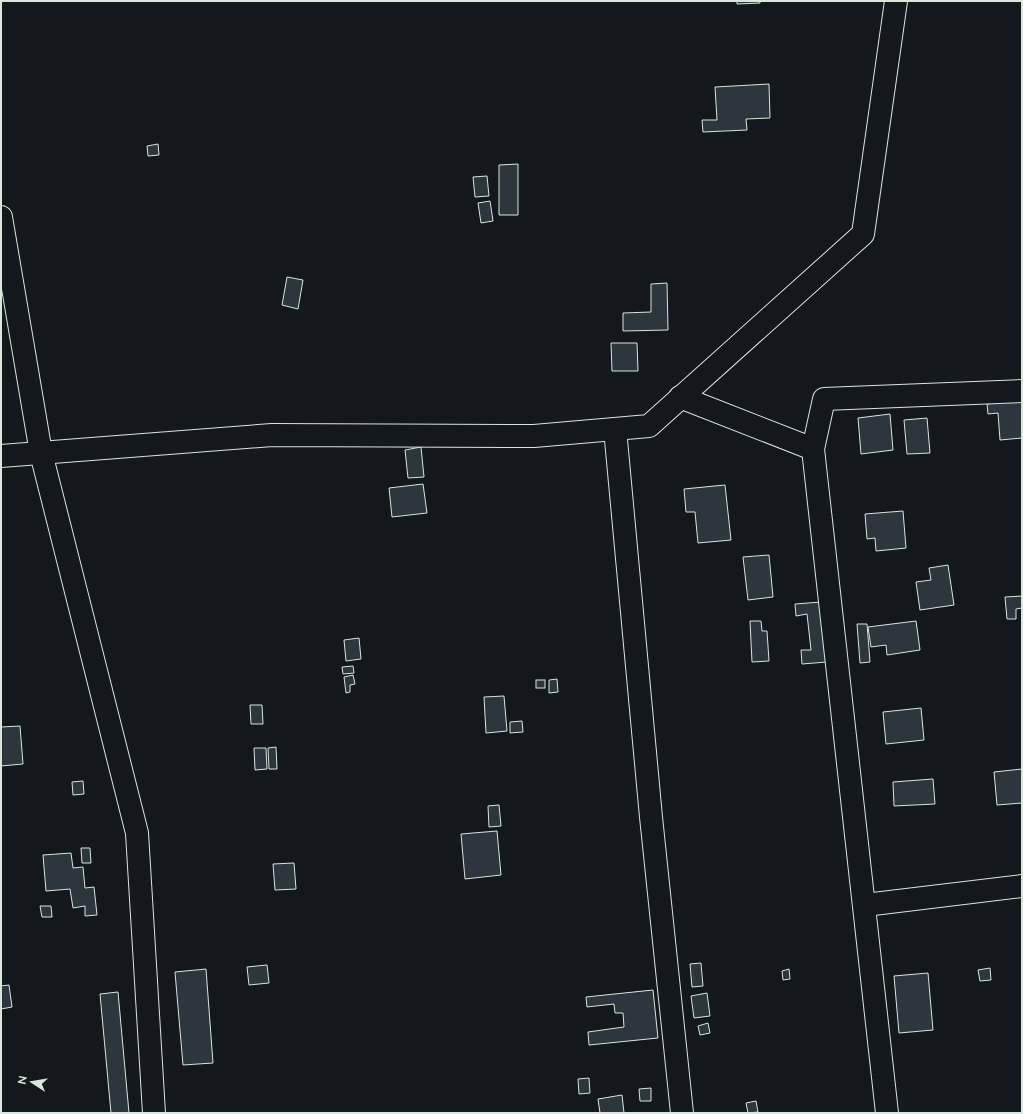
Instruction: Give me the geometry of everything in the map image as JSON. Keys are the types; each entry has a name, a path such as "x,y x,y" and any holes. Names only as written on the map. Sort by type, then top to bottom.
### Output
{"street":[{"path":"1,456 272,435 534,436 649,426 863,234 896,1"},
{"path":"1,217 41,453 137,833 154,1113"},
{"path":"887,1113 813,449 824,399 1022,392"},
{"path":"680,397 813,449"},
{"path":"615,429 651,817 682,1113"},
{"path":"865,905 1022,886"}],"building":[{"path":"737,1 760,1 760,3 737,4"},
{"path":"769,84 770,118 746,119 747,130 703,132 702,120 717,120 715,87"},
{"path":"158,144 159,155 148,156 147,146"},
{"path":"518,164 518,215 499,215 499,165"},
{"path":"487,176 489,196 475,197 473,177"},
{"path":"490,201 493,221 481,223 478,203"},
{"path":"287,277 303,280 298,309 282,305"},
{"path":"667,283 668,330 623,331 623,313 651,312 651,284"},
{"path":"611,343 637,343 638,371 612,371"},
{"path":"1022,400 1022,438 1000,440 998,413 988,414 987,404"},
{"path":"890,414 893,450 861,454 858,418"},
{"path":"927,418 930,453 907,454 904,420"},
{"path":"421,447 424,477 408,478 405,450"},
{"path":"423,484 427,513 392,517 389,488"},
{"path":"725,485 731,540 698,543 695,512 686,512 684,489"},
{"path":"903,511 906,548 876,551 875,538 867,539 865,514"},
{"path":"769,555 773,597 748,600 743,557"},
{"path":"948,565 954,605 920,610 916,582 931,580 929,568"},
{"path":"1022,596 1022,608 1016,609 1016,619 1007,619 1005,597"},
{"path":"821,602 827,662 802,664 801,650 811,650 807,614 796,616 795,604"},
{"path":"750,621 761,621 762,631 767,631 769,661 752,662"},
{"path":"916,621 920,650 887,655 886,645 871,647 868,627"},
{"path":"857,624 867,624 870,662 860,663"},
{"path":"359,638 361,659 346,661 344,640"},
{"path":"353,666 354,673 343,674 342,667"},
{"path":"353,675 355,684 350,685 350,692 346,693 344,677"},
{"path":"557,679 558,692 549,693 549,680"},
{"path":"536,680 545,680 545,688 536,688"},
{"path":"504,696 507,731 486,733 484,697"},
{"path":"250,705 262,705 263,724 251,724"},
{"path":"921,708 924,740 886,744 883,712"},
{"path":"522,721 523,732 510,733 510,722"},
{"path":"20,726 23,764 1,766 1,727"},
{"path":"276,747 277,769 269,769 268,748"},
{"path":"254,748 266,748 267,769 255,770"},
{"path":"1022,769 1022,803 997,805 994,772"},
{"path":"933,779 935,804 894,806 893,782"},
{"path":"83,781 84,794 73,795 72,782"},
{"path":"499,805 501,826 489,827 488,806"},
{"path":"497,831 501,875 465,879 461,834"},
{"path":"81,848 90,848 91,863 82,863"},
{"path":"71,853 73,868 83,867 85,888 94,887 97,915 85,916 85,906 73,908 70,889 46,891 43,855"},
{"path":"294,863 296,889 275,890 273,864"},
{"path":"40,906 51,906 52,917 42,917"},
{"path":"701,963 703,986 692,987 690,964"},
{"path":"267,965 269,983 249,985 247,967"},
{"path":"990,968 991,980 980,981 978,970"},
{"path":"206,969 213,1063 183,1065 175,972"},
{"path":"789,969 790,979 783,980 782,971"},
{"path":"928,973 933,1030 899,1033 894,976"},
{"path":"9,985 12,1007 1,1009 1,986"},
{"path":"653,990 658,1038 589,1045 588,1032 624,1027 623,1013 615,1013 614,1004 587,1007 586,997"},
{"path":"118,992 129,1113 111,1113 100,994"},
{"path":"707,993 710,1016 694,1018 691,996"},
{"path":"708,1023 710,1033 700,1035 698,1026"},
{"path":"589,1078 590,1093 579,1094 578,1079"},
{"path":"651,1088 651,1101 640,1101 639,1089"},
{"path":"622,1095 624,1113 600,1113 598,1099"},
{"path":"756,1101 758,1112 748,1113 746,1103"}]}
